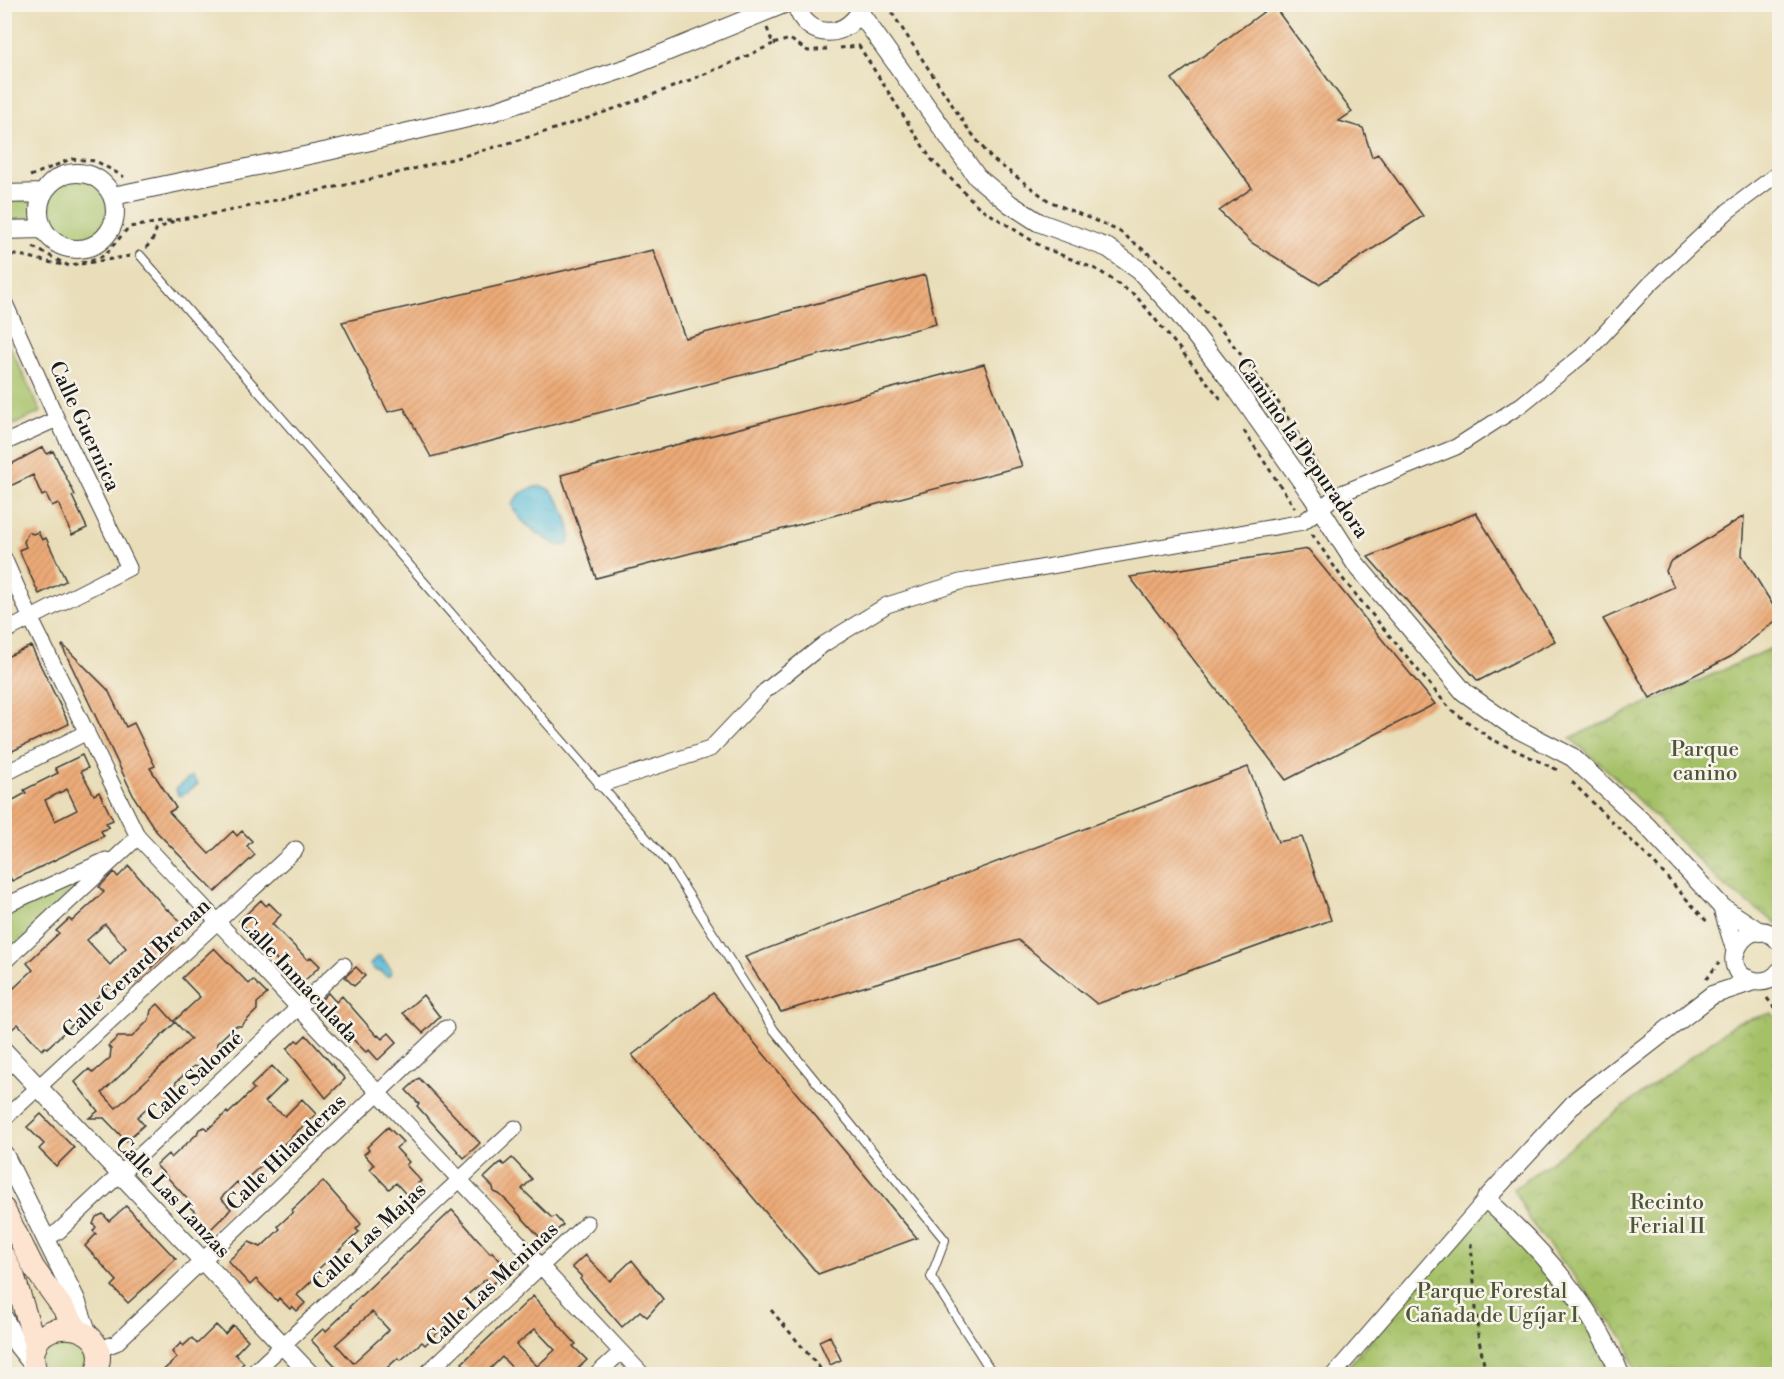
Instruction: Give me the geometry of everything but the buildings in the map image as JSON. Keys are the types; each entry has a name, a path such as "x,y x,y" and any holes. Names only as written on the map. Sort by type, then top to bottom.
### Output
{"main road":[{"path":"4,1209 34,1268 94,1354"},
{"path":"4,1256 14,1276 35,1362"},
{"path":"35,1362 41,1338 58,1328 94,1354"}],"street":[{"path":"113,196 328,151 489,112 627,68 784,4"},
{"path":"796,4 798,14 808,26 822,32 837,32 851,25 862,9"},
{"name":"Camino la Depuradora","path":"862,9 976,177 1010,204 1038,222 1108,248 1140,271 1178,313 1230,380 1355,563 1464,692 1512,726 1572,757 1647,826 1722,907 1774,937"},
{"path":"73,172 85,173 102,182 113,196 116,209 114,222 108,234 99,243 74,250 56,243 42,229 39,205 43,193 50,183 61,176 73,172"},
{"path":"602,784 710,749 765,691 824,644 887,605 960,582 1303,522 1337,495 1456,447 1521,405 1589,350 1650,284 1728,212 1779,172"},
{"path":"4,194 43,193"},
{"path":"4,230 42,229"},
{"name":"Calle Guernica","path":"4,301 57,419 129,568 31,619"},
{"path":"4,443 57,419"},
{"name":"Calle Inmaculada","path":"4,558 31,619 138,837 642,1374"},
{"path":"4,632 31,619"},
{"path":"4,774 87,732"},
{"path":"4,962 138,837"},
{"name":"Calle Gerard Brenan","path":"4,1119 296,849"},
{"path":"4,906 117,855"},
{"name":"Camino la Depuradora","path":"1722,907 1735,954"},
{"path":"1712,995 1745,936 1774,937"},
{"path":"1735,954 1736,966 1746,979 1779,992"},
{"name":"Calle Salomé","path":"46,1239 59,1231 121,1174 344,965"},
{"path":"1334,1374 1486,1199 1578,1099 1712,995 1770,979 1779,971"},
{"name":"Calle Hilanderas","path":"94,1354 116,1343 446,1028"},
{"name":"Calle Las Lanzas","path":"4,1051 310,1374"},
{"name":"Calle Las Majas","path":"252,1374 515,1128"},
{"path":"4,1154 76,1300 94,1354"},
{"path":"1486,1199 1516,1225 1567,1283 1611,1352 1620,1374"},
{"name":"Calle Las Meninas","path":"426,1374 587,1223"},
{"path":"4,1318 18,1346 35,1362"},
{"path":"597,1374 621,1352"}],"lane":[{"path":"140,255 602,784 669,864 774,1030 945,1240 931,1277 993,1374"}],"path":[{"path":"889,4 894,16 960,117 991,158 1049,201 1119,231 1171,271 1276,399 1337,495"},
{"path":"29,245 69,266 104,256 129,227 209,214 398,173 521,139 659,91 773,44"},
{"path":"21,179 72,159 96,161 123,177 135,175"},
{"path":"4,255 21,254 54,265 69,266 140,255 153,239 156,230 178,219"},
{"path":"1471,1243 1478,1335 1486,1374"},
{"path":"771,1310 825,1374"}],"green space":[{"path":"77,176 96,182 106,192 112,211 106,230 96,240 77,246 58,240 48,230 42,211 48,192 58,182"},
{"path":"4,198 36,201 36,221 5,226"},
{"path":"4,334 41,412 5,429 4,429"},
{"name":"Parque canino","path":"1779,645 1779,925 1725,887 1616,778 1570,738"},
{"path":"117,855 5,962 5,906"},
{"name":"Recinto Ferial II","path":"1772,1013 1780,1025 1779,1374 1636,1374 1626,1341 1530,1221 1514,1189 1736,1023"},
{"name":"Parque Forestal Cañada de Ugíjar I","path":"1486,1199 1567,1283 1620,1374 1342,1374"},
{"path":"55,1334 89,1343 90,1374 43,1374 39,1354"}],"water":[{"path":"535,487 544,487 552,492 560,503 569,528 570,539 566,545 556,544 540,535 514,510 512,505 516,498"},
{"path":"192,776 198,784 182,796 178,795 176,788"},
{"path":"377,956 380,956 391,969 390,976 376,971 370,965"}]}
